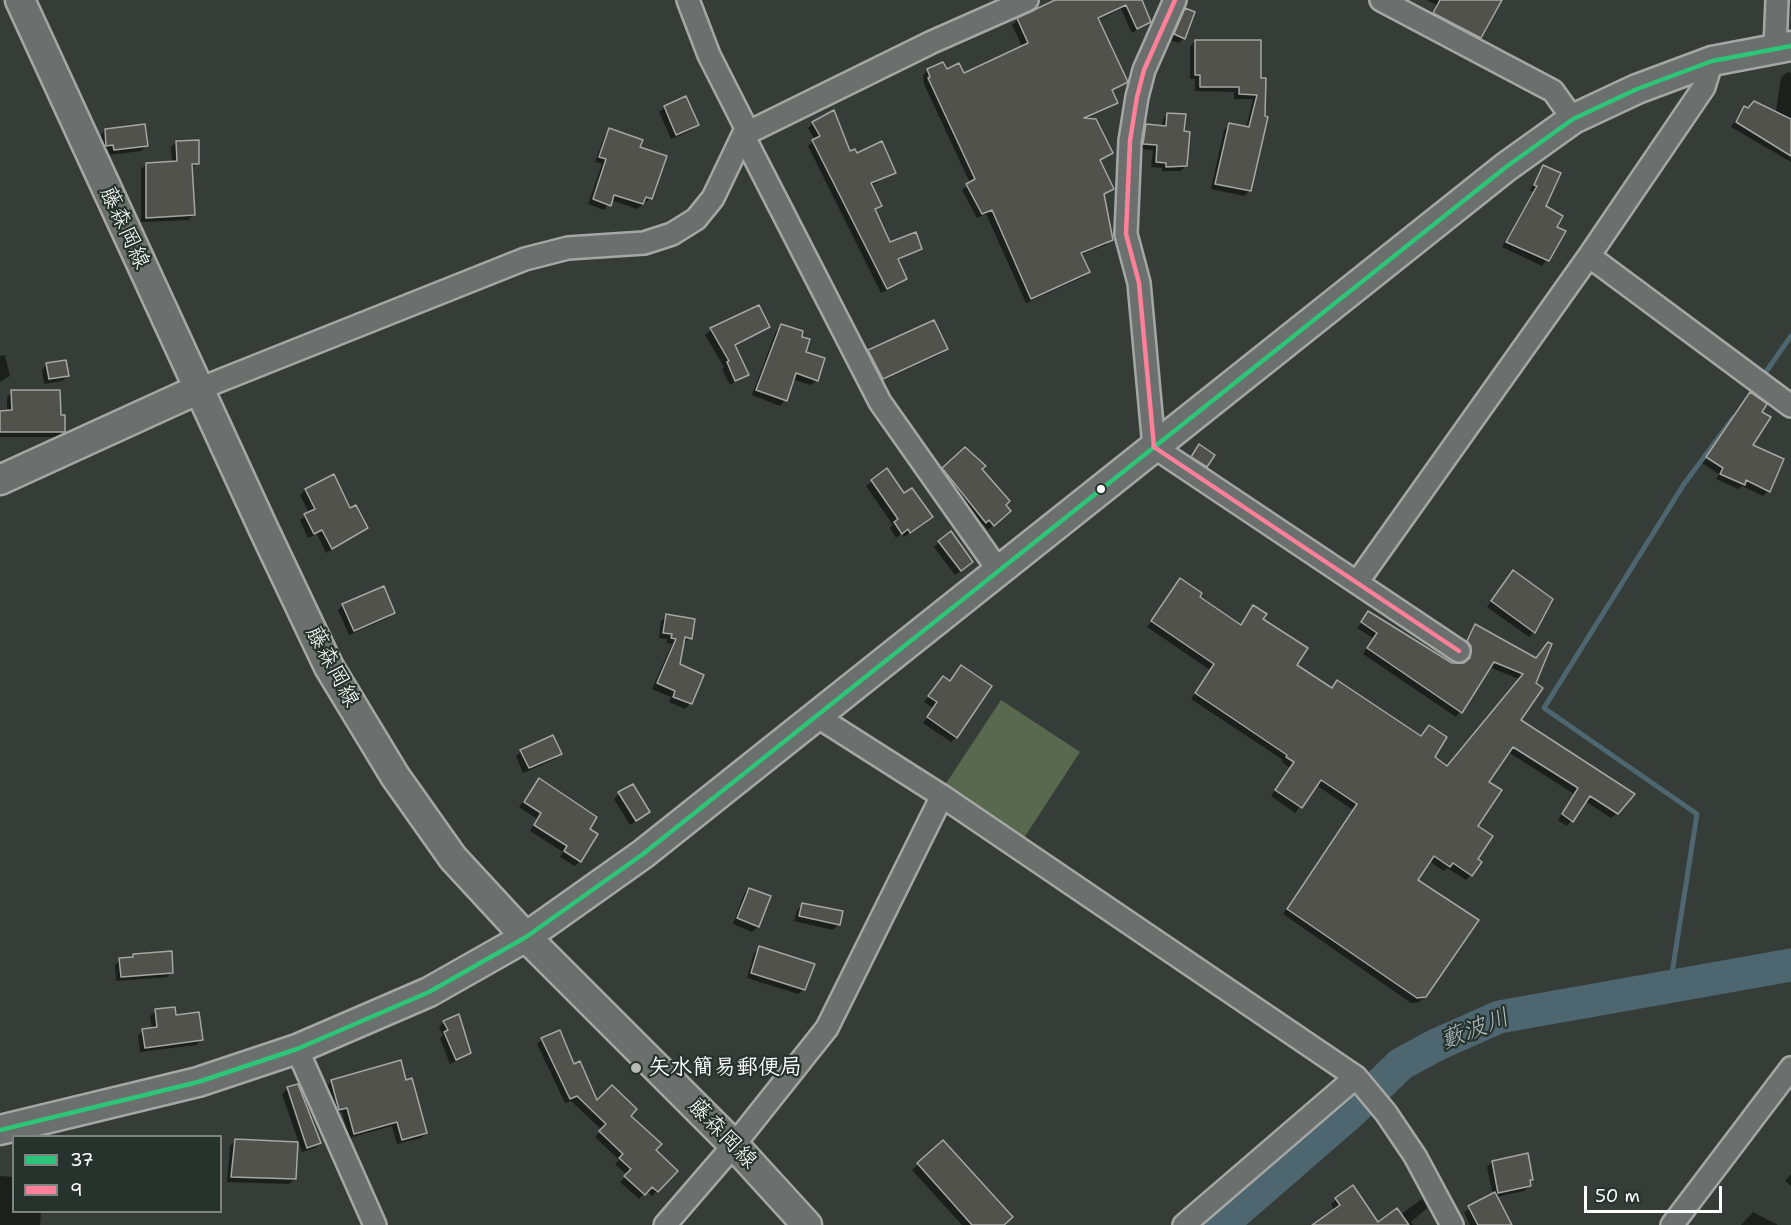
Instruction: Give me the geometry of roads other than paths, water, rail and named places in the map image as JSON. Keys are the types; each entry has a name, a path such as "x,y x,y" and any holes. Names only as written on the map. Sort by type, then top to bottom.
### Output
{"main road":[{"name":"藤森岡線","path":"20,0 329,667 395,777 453,858 526,937 734,1145 807,1225"},
{"path":"0,1130 198,1082 297,1049 429,992 526,937 643,855 1506,167 1573,119 1637,89 1712,61 1783,47"},
{"path":"0,480 199,389"}],"street":[{"path":"688,0 709,56 880,402 999,572"},
{"path":"199,389 525,259 568,248 644,243 672,234 696,219 713,198 746,133 929,46 932,42 1027,0"},
{"path":"1175,0 1144,70 1137,98 1130,153 1126,234 1139,283 1154,447 1358,581 1459,651"},
{"path":"1381,0 1553,91 1573,119"},
{"path":"1777,0 1783,47"},
{"path":"1358,581 1589,256 1704,87 1712,61"},
{"path":"1589,256 1791,406"},
{"path":"818,717 942,796 1356,1077 1386,1113 1415,1156 1448,1224"},
{"path":"665,1225 734,1145 827,1028 942,796"},
{"path":"297,1049 375,1225"},
{"path":"1672,1225 1791,1068"},
{"path":"1184,1225 1356,1077"}],"waterway":[{"path":"1761,379 1791,336"},
{"path":"1670,986 1697,814 1544,708 1684,484 1733,418"},
{"name":"藪波川","path":"1221,1225 1349,1114 1401,1064 1436,1045 1499,1017 1791,965"}],"place":[{"name":"矢水簡易郵便局","path":"636,1068"}]}
